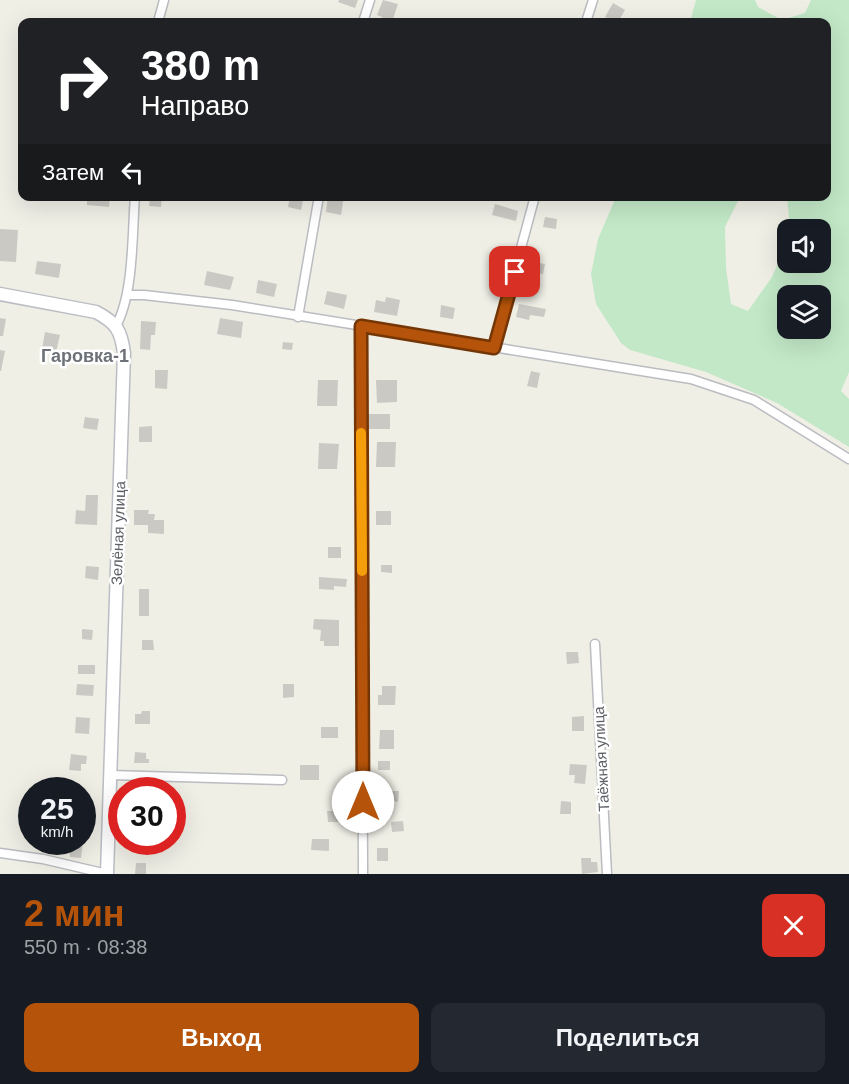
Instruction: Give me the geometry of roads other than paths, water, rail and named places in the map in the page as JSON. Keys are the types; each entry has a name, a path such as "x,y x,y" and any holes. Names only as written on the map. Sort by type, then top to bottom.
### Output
{"main road":[{"path":"0,294 96,312 108,318 116,326"},
{"name":"Зелёная улица","path":"107,874 124,353 122,337 116,326"}],"street":[{"path":"159,18 164,0"},
{"path":"364,18 370,0"},
{"path":"587,18 593,0"},
{"path":"116,326 122,316 127,295 135,201"},
{"path":"298,316 318,201"},
{"path":"494,348 534,201"},
{"path":"127,295 201,301 691,380 754,400 849,459"},
{"path":"361,326 363,874"},
{"name":"Таёжная улица","path":"595,644 607,874"},
{"path":"110,775 282,780"},
{"path":"0,853 43,859 107,874"}],"district":[{"name":"Гаровка-1","path":"85,356"}]}
